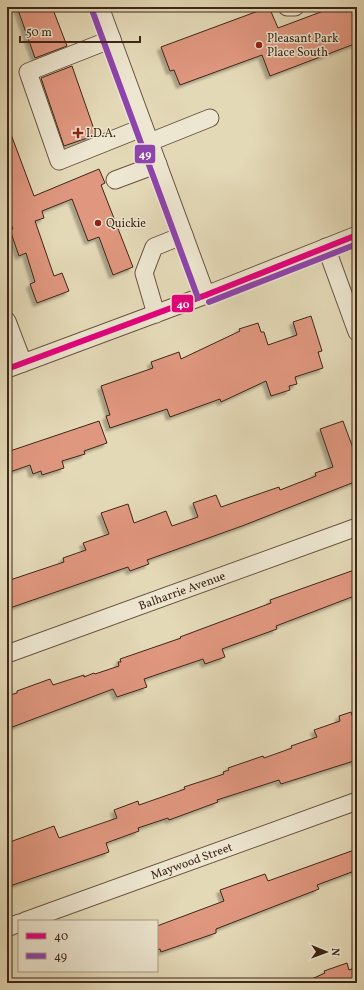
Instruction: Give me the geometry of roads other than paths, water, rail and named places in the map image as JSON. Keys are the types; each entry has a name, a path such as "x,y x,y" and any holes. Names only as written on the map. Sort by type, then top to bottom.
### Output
{"street":[{"path":"100,7 206,295"},
{"path":"287,7 295,7"},
{"path":"112,40 28,72 59,161 147,134 210,118"},
{"path":"115,180 158,164"},
{"path":"7,369 206,295 357,234"},
{"path":"156,314 144,273 154,247 184,235"},
{"path":"326,247 351,294 357,332"},
{"path":"7,321 23,363"},
{"name":"Balharrie Avenue","path":"7,654 357,527"},
{"name":"Maywood Street","path":"29,920 357,801"},
{"path":"7,928 18,923"}],"place":[{"name":"Pleasant Park Place South","path":"259,45"},
{"name":"I.D.A.","path":"78,133"},
{"name":"Quickie","path":"98,223"}]}
